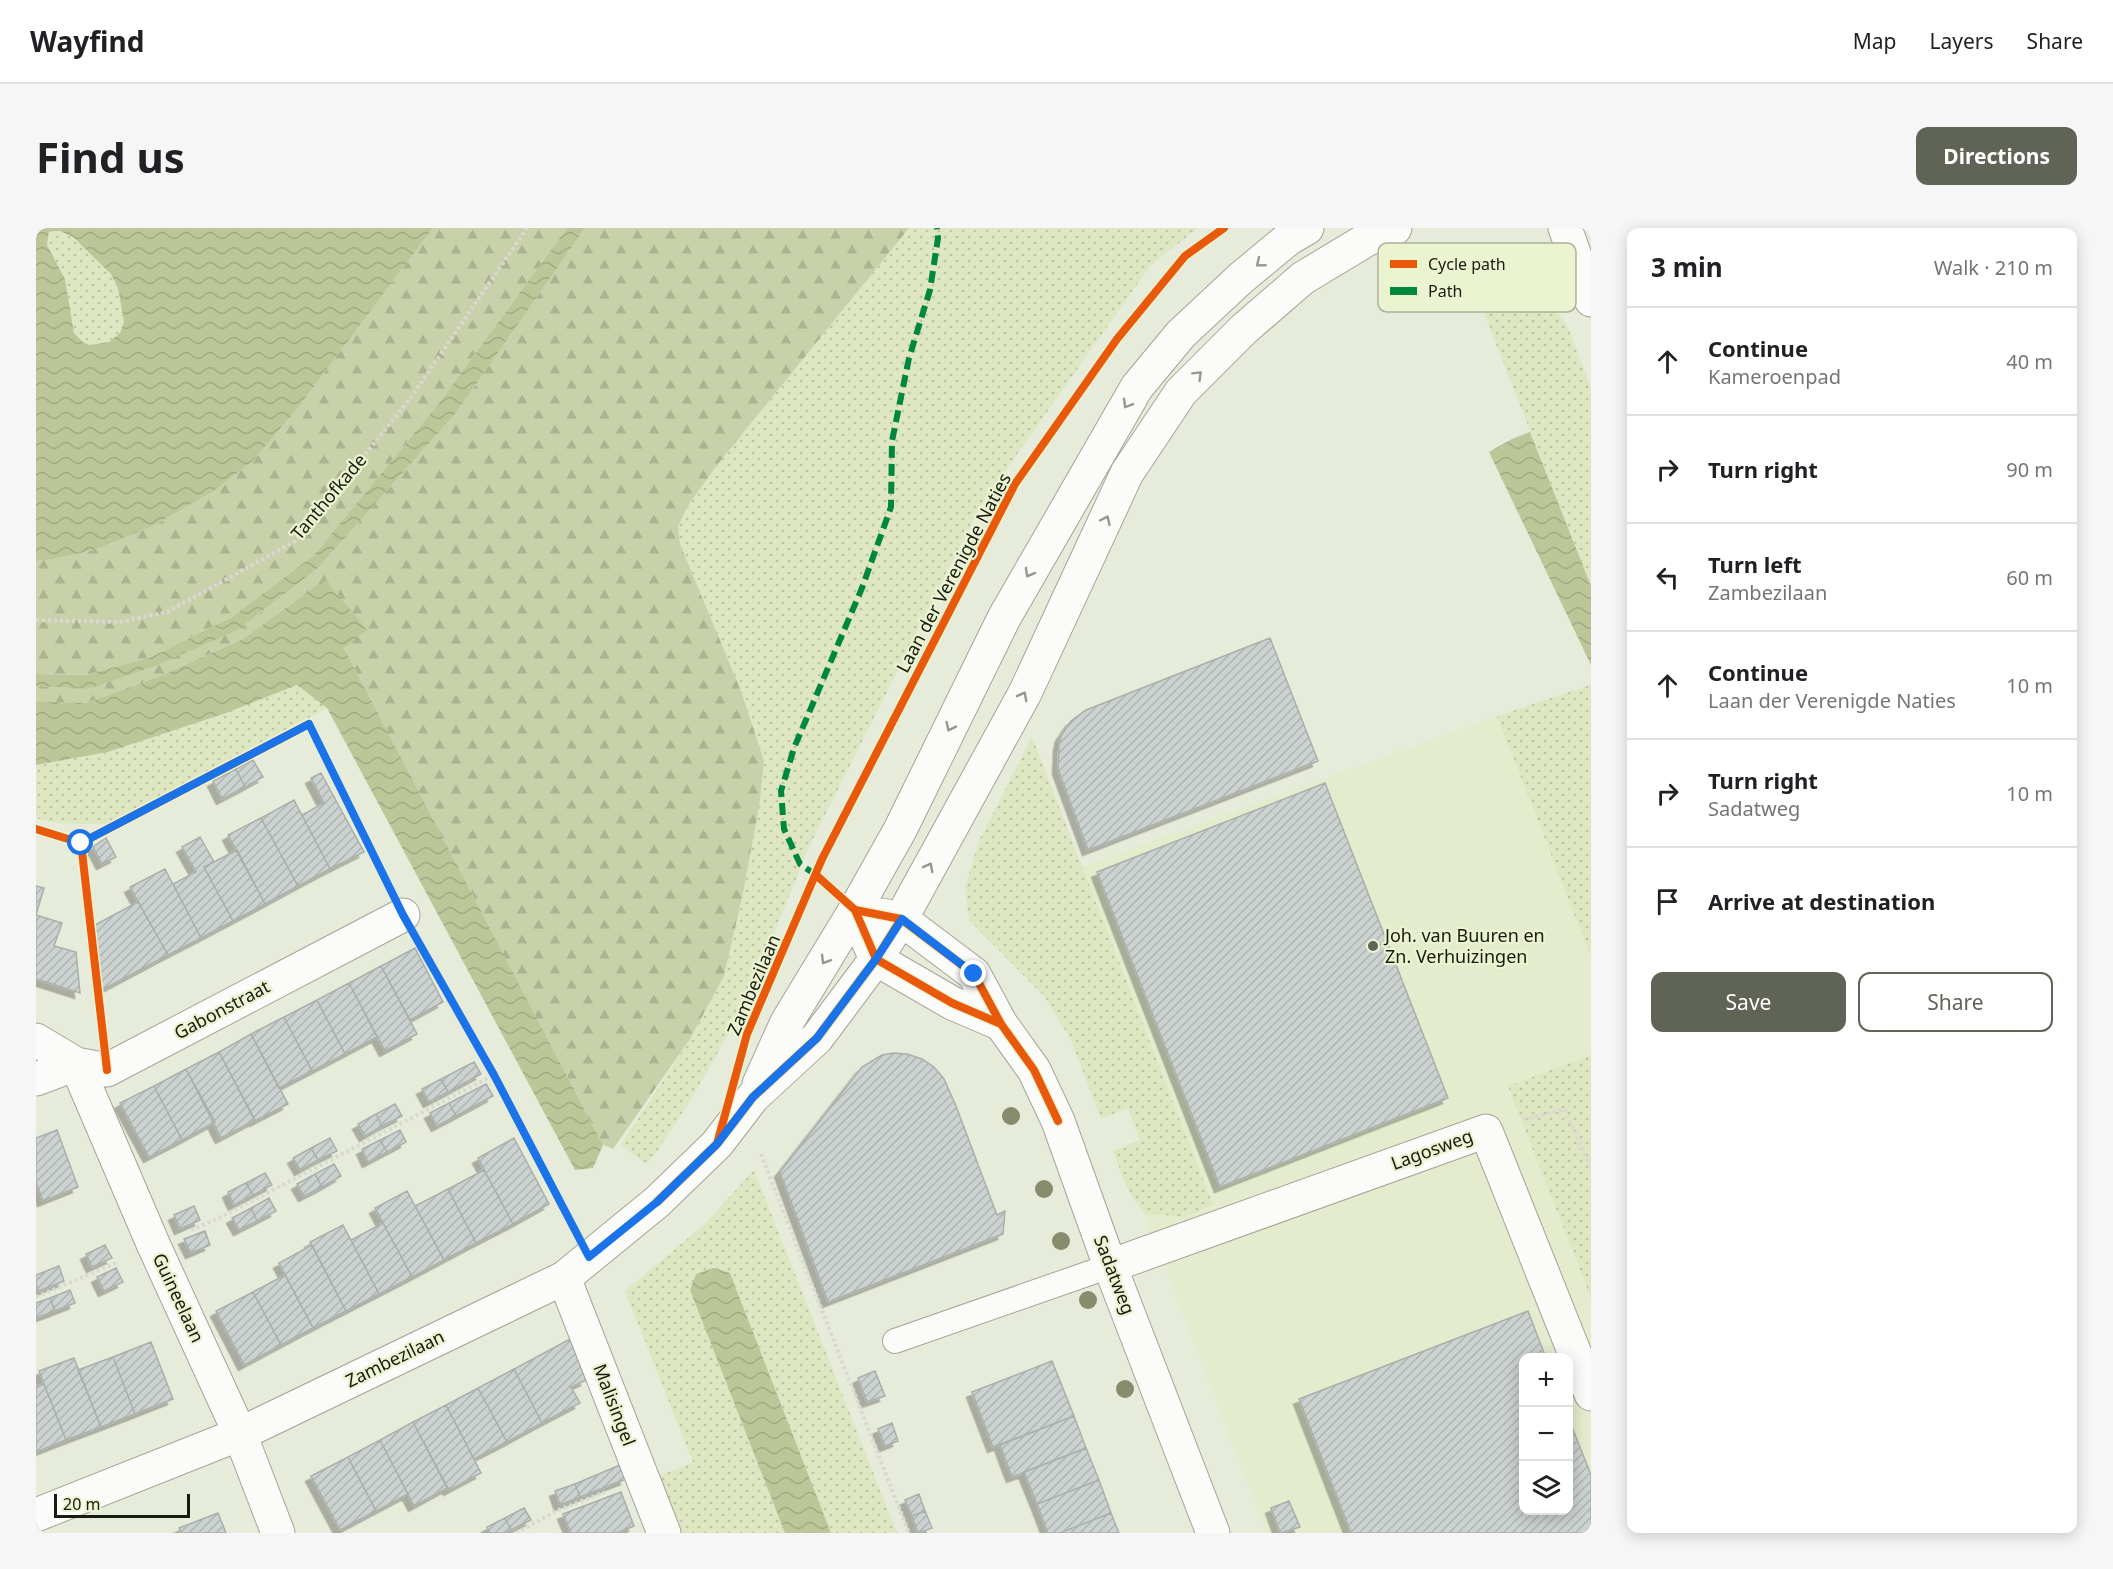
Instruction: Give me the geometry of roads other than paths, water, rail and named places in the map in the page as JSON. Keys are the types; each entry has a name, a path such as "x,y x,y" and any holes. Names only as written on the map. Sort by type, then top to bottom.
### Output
{"street":[{"path":"1001,1024 952,1003 876,959 855,910 900,830 1004,618 1137,387 1181,334 1232,286 1288,239 1307,228"},
{"path":"876,959 902,919 1025,693 1127,473 1182,392 1244,329 1303,279 1366,240 1395,228"},
{"path":"1565,228 1570,243"},
{"path":"1576,258 1591,300"},
{"name":"Sadatweg","path":"855,910 902,919 974,974 1001,1024 1034,1070 1058,1121 1110,1266 1213,1533"},
{"name":"Zambezilaan","path":"753,1097 787,1022 855,910"},
{"name":"Gabonstraat","path":"76,1064 107,1070 403,915"},
{"name":"Zambezilaan","path":"36,1515 240,1434 564,1278 657,1202 717,1144 753,1097 817,1038 876,959"},
{"path":"36,1040 76,1064"},
{"path":"36,1079 76,1064"},
{"name":"Guineelaan","path":"76,1064 154,1246 240,1434 278,1533"},
{"name":"Lagosweg","path":"1110,1266 1486,1131 1591,1394"},
{"name":"Malisingel","path":"564,1278 664,1533"}],"lane":[{"path":"895,1341 1110,1266"}],"water":[{"path":"36,228 433,228 297,409 252,462 214,491 151,527 94,550 36,561","holes":["49,231 60,231 73,237 111,274 118,288 124,322 120,333 109,342 90,345 74,333 65,279 47,245"]},
{"path":"567,228 585,228 456,413 318,568 238,630 152,667 87,689 36,686 36,674 85,675 149,658 232,617 314,555 439,403"},
{"path":"1530,432 1591,586 1591,665 1489,452"},
{"path":"325,579 367,630 344,648 603,1145 593,1168 575,1170 327,708 297,685 226,713 108,752 36,765 36,701 86,703 158,677 243,639"},
{"path":"714,1268 730,1273 831,1533 785,1533 690,1290 696,1274"}],"place":[{"name":"Joh. van Buuren en Zn. Verhuizingen","path":"1373,946"}]}
